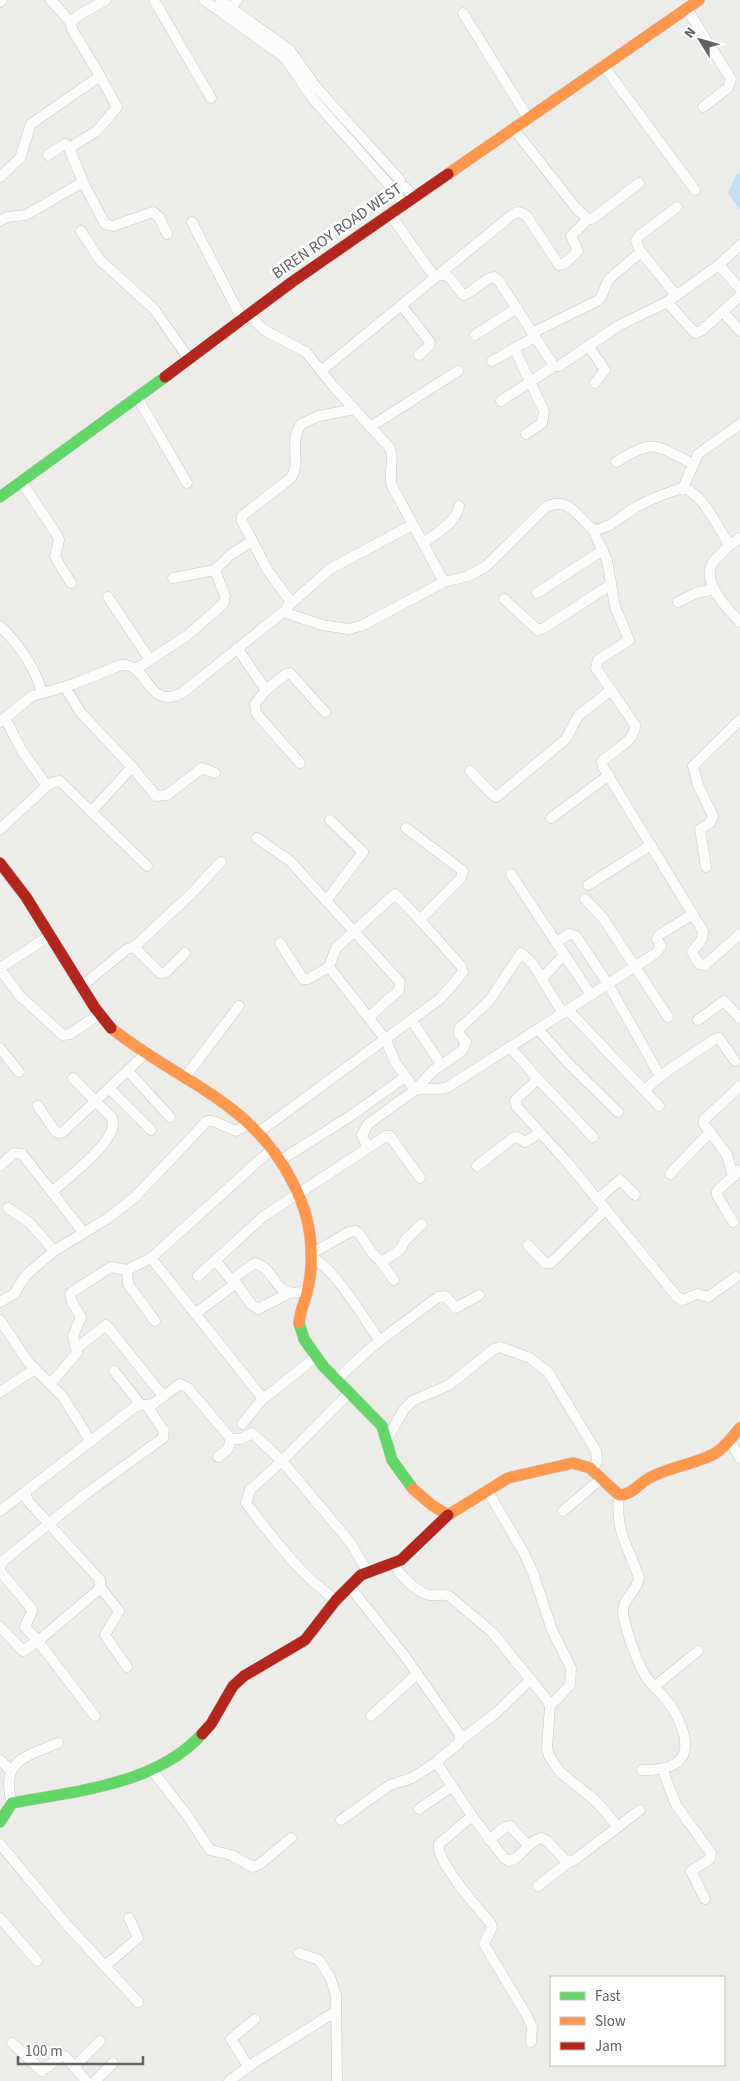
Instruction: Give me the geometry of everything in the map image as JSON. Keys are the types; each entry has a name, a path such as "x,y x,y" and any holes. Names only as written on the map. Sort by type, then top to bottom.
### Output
{"street":[{"path":"51,0 71,24 72,29 116,104 116,111 97,131 69,148"},
{"path":"71,24 77,16 106,0"},
{"path":"154,0 211,98"},
{"path":"204,0 285,58 313,100 393,190 409,200"},
{"path":"220,0 234,4 290,50 323,96 402,184 409,200"},
{"name":"BIREN ROY ROAD WEST","path":"0,497 389,213 699,0"},
{"path":"687,9 731,79 728,88 704,107"},
{"path":"463,13 528,118"},
{"path":"604,65 695,190"},
{"path":"0,177 20,158 31,124 100,76"},
{"path":"513,128 576,208 588,219"},
{"path":"48,155 65,144 69,148 83,182 105,224 113,226 153,212 159,217 166,234"},
{"path":"0,221 7,217 26,215 83,182"},
{"path":"321,371 518,212 526,216 555,261 559,265 564,264 578,251 571,236 588,219 592,219 639,183"},
{"path":"676,295 637,246 639,236 678,207"},
{"path":"389,213 431,272 439,276 446,275 462,295 467,294 488,278 494,277 500,281 554,366"},
{"path":"192,222 246,319 306,352 390,448 392,460 390,479 412,525 444,582"},
{"path":"81,231 100,260 154,309 189,359"},
{"path":"501,401 554,366 559,366 589,347 618,326 667,302 719,265 740,246"},
{"path":"492,362 534,335 599,300 610,278 641,252"},
{"path":"719,265 740,289"},
{"path":"667,302 695,333 701,331 740,296"},
{"path":"402,306 430,342 429,346 419,355"},
{"path":"475,335 517,308"},
{"path":"723,312 740,331"},
{"path":"589,347 605,370 595,383"},
{"path":"514,348 544,412 542,423 526,434"},
{"path":"370,427 458,371"},
{"path":"136,397 187,483"},
{"path":"291,602 268,571 252,541 242,516 291,478 295,472 294,439 301,424 319,416 354,409"},
{"path":"682,488 692,463 698,454 709,444 740,424"},
{"path":"616,462 640,447 653,446 692,463"},
{"path":"21,480 57,535 59,540 55,556 71,583"},
{"path":"593,530 613,525 637,507 682,488 689,490 705,508 726,539 728,546"},
{"path":"283,612 322,625 349,629 361,626 444,582 468,576 485,567 546,507 560,502 569,506 593,530 603,550 607,560 615,607 629,640 598,660 596,664 635,725 635,732 632,738 602,762 704,935 693,949 692,955 702,966 740,934"},
{"path":"422,543 452,520 458,514 459,506"},
{"path":"47,786 2,720 25,701 42,692 65,687 121,665 128,665 136,669 154,692 162,697 172,697 182,693 283,612 291,602 330,569 412,525"},
{"path":"740,538 728,546 712,564 714,589 720,601 740,622"},
{"path":"174,578 215,570 230,555 252,541"},
{"path":"537,593 603,550"},
{"path":"136,669 188,635 224,603 225,596 215,570"},
{"path":"504,599 538,630 610,585"},
{"path":"678,602 696,593 714,589"},
{"path":"108,597 150,660"},
{"path":"0,626 22,649 34,670 42,692"},
{"path":"237,648 266,690"},
{"path":"300,763 256,713 254,704 266,690 290,673 325,712"},
{"path":"65,687 81,713 132,767 156,796 167,795 202,768 215,773"},
{"path":"470,771 492,794 496,796 500,794 566,739 578,716 611,690"},
{"path":"706,867 700,829 710,823 713,816 698,785 693,766 740,720"},
{"path":"91,812 132,767"},
{"path":"551,818 609,775"},
{"path":"0,829 47,786 60,781 147,866"},
{"path":"326,900 363,852 330,820"},
{"path":"406,828 464,871 461,878 420,920"},
{"path":"257,838 290,860 400,982 401,986 369,1017"},
{"path":"588,884 651,845"},
{"path":"82,986 127,949 134,947 191,894 221,862"},
{"path":"0,863 21,888 98,1015 116,1032 145,1054 227,1104 250,1123 273,1148 281,1160 310,1228 313,1255 308,1290 300,1316 300,1328 317,1356 349,1393 382,1426 388,1438 389,1452 399,1473 432,1507 448,1514"},
{"path":"511,874 590,995"},
{"path":"259,1132 412,1021 449,990 463,972 461,966 395,894 335,950 329,967 308,979 303,979 280,943"},
{"path":"585,899 603,918 668,1017"},
{"path":"415,1090 423,1088 435,1090 448,1087 660,950 658,935 693,914"},
{"path":"556,942 569,934 576,936 608,984 660,1076"},
{"path":"50,936 0,969 20,996 64,1035 70,1034 98,1015"},
{"path":"134,947 160,973 165,973 185,953"},
{"path":"368,1148 362,1135 363,1130 368,1124 415,1090 441,1064 466,1047 466,1042 459,1034 459,1029 489,1001 520,954 524,954 565,1012 659,1106"},
{"path":"542,978 564,955"},
{"path":"329,967 386,1040 391,1055 415,1090"},
{"path":"698,1020 720,1002 727,1002 738,1010"},
{"path":"185,1077 239,1006"},
{"path":"412,1021 441,1064"},
{"path":"538,1029 618,1112"},
{"path":"644,1090 660,1076 719,1038 734,1061"},
{"path":"510,1047 593,1137"},
{"path":"0,1048 19,1072"},
{"path":"38,1106 59,1133 64,1132 145,1054"},
{"path":"128,1071 170,1117"},
{"path":"281,1160 352,1115 405,1077"},
{"path":"52,1192 90,1158 113,1131 114,1124 112,1118 73,1078"},
{"path":"537,1078 515,1102 516,1107 606,1209 681,1300 696,1294 708,1297 736,1277"},
{"path":"733,1222 717,1195 720,1188 736,1173 727,1155 704,1124 704,1120 740,1086"},
{"path":"110,1089 151,1130"},
{"path":"0,1302 14,1294 26,1275 54,1251 108,1218 135,1198 207,1121 213,1121 236,1131 250,1123"},
{"path":"670,1174 710,1132"},
{"path":"476,1166 513,1138 517,1137 525,1142 540,1133"},
{"path":"198,1276 264,1216 296,1193 386,1136 390,1136 420,1178"},
{"path":"77,1348 73,1336 81,1317 72,1302 70,1294 111,1267 127,1270 151,1258 273,1148"},
{"path":"0,1166 14,1153 22,1154 83,1232"},
{"path":"598,1200 620,1180 634,1195"},
{"path":"8,1208 30,1223 54,1251"},
{"path":"528,1245 546,1263 551,1262 606,1209"},
{"path":"380,1261 400,1250 406,1239 422,1224"},
{"path":"313,1255 349,1232 356,1231 394,1280"},
{"path":"313,1255 331,1273 380,1341"},
{"path":"151,1258 255,1391 261,1396 265,1396"},
{"path":"215,1260 229,1278 235,1281 251,1304 258,1309 287,1294 294,1295 308,1290"},
{"path":"195,1314 255,1263 263,1268 287,1294"},
{"path":"127,1270 128,1284 155,1321"},
{"path":"337,1379 380,1341 441,1296 445,1296 456,1308 480,1295"},
{"path":"0,1320 8,1334 35,1369 63,1397 91,1442"},
{"path":"51,1383 76,1352 77,1348 106,1325 163,1396"},
{"path":"0,1341 8,1334"},
{"path":"388,1438 403,1411 412,1401 449,1385 494,1349 506,1348 530,1358 548,1372 596,1451 597,1460 593,1470"},
{"path":"242,1424 265,1396 317,1356"},
{"path":"0,1392 35,1369"},
{"path":"0,1567 4,1560 48,1523 163,1438 164,1431 114,1371"},
{"path":"0,1511 91,1442 144,1406 153,1404 174,1386 180,1384 184,1385 231,1438 240,1439 252,1433 282,1461 350,1542 367,1571"},
{"path":"336,1600 300,1570 246,1503 250,1490 282,1461 349,1393"},
{"path":"0,1822 12,1803 125,1781 151,1769 192,1745 202,1736 233,1686 244,1676 305,1640 336,1600 367,1571 394,1564 410,1553 448,1514 457,1511 508,1478 548,1466 573,1463 584,1464 619,1495 627,1495 647,1479 676,1466 712,1455 740,1428"},
{"path":"218,1457 228,1449 231,1438"},
{"path":"729,1440 740,1458"},
{"path":"563,1511 602,1478"},
{"path":"487,1490 524,1553 540,1591 552,1630 571,1668 570,1685 550,1706"},
{"path":"26,1492 28,1502 100,1580 100,1587 119,1610 106,1632 106,1638 127,1667"},
{"path":"619,1495 617,1516 619,1528 639,1578 624,1602 624,1620 641,1667 654,1687 672,1708 685,1740 683,1756 663,1771 642,1770"},
{"path":"394,1564 403,1578 423,1592 432,1596 449,1596 492,1632 531,1679 550,1706 547,1748 549,1756 560,1772 598,1802 618,1827"},
{"path":"0,1571 31,1608 32,1611 24,1626 38,1641 95,1716"},
{"path":"0,1627 23,1651 38,1641 100,1587"},
{"path":"350,1587 417,1674 461,1740"},
{"path":"654,1687 698,1651"},
{"path":"371,1716 417,1674"},
{"path":"341,1820 390,1785 412,1778 437,1762 461,1740 496,1713 531,1679"},
{"path":"12,1803 6,1784 9,1769 20,1760 58,1743"},
{"path":"0,1760 9,1769"},
{"path":"437,1762 451,1787 489,1840 509,1861 514,1860 528,1845 541,1838 547,1841 568,1862"},
{"path":"151,1769 187,1815 210,1850 231,1855 253,1866 260,1864 291,1838"},
{"path":"663,1771 676,1805 711,1853 710,1859 691,1870 706,1899"},
{"path":"419,1809 451,1787"},
{"path":"538,1886 640,1810"},
{"path":"472,1816 439,1844 438,1852 462,1887 492,1924 484,1944 528,2016 532,2027 531,2042"},
{"path":"489,1840 504,1827 510,1826 528,1845"},
{"path":"0,1844 138,2002"},
{"path":"0,1918 37,1961"},
{"path":"105,1966 138,1938 129,1918"},
{"path":"299,1953 315,1957 323,1964 336,1995 337,2081"},
{"path":"229,2081 248,2066 335,2012"},
{"path":"248,2066 231,2039 255,2018"},
{"path":"74,2067 100,2042"},
{"path":"12,2043 42,2071 63,2055 86,2081"},
{"path":"95,2081 113,2063"}],"water":[{"path":"737,173 740,174 740,210 728,193"}],"traffic: fast":[{"path":"0,497 165,377"},
{"path":"299,1323 304,1339 323,1366 382,1426 392,1460 413,1489"},
{"path":"0,1822 12,1803 88,1789 138,1775 162,1765 183,1751 202,1734"}],"traffic: slow":[{"path":"448,174 699,0"},
{"path":"111,1028 136,1047 212,1095 235,1112 257,1131 276,1155 293,1183 300,1199 310,1234 310,1272 299,1323"},
{"path":"413,1489 433,1506 448,1515 508,1478 573,1463 590,1468 619,1495 624,1495 657,1474 716,1453 740,1428"}],"traffic: jam":[{"path":"165,377 292,282 448,174"},
{"path":"0,863 26,897 95,1008 111,1028"},
{"path":"202,1734 211,1724 233,1686 244,1676 305,1640 336,1600 361,1575 401,1560 448,1515"}]}
